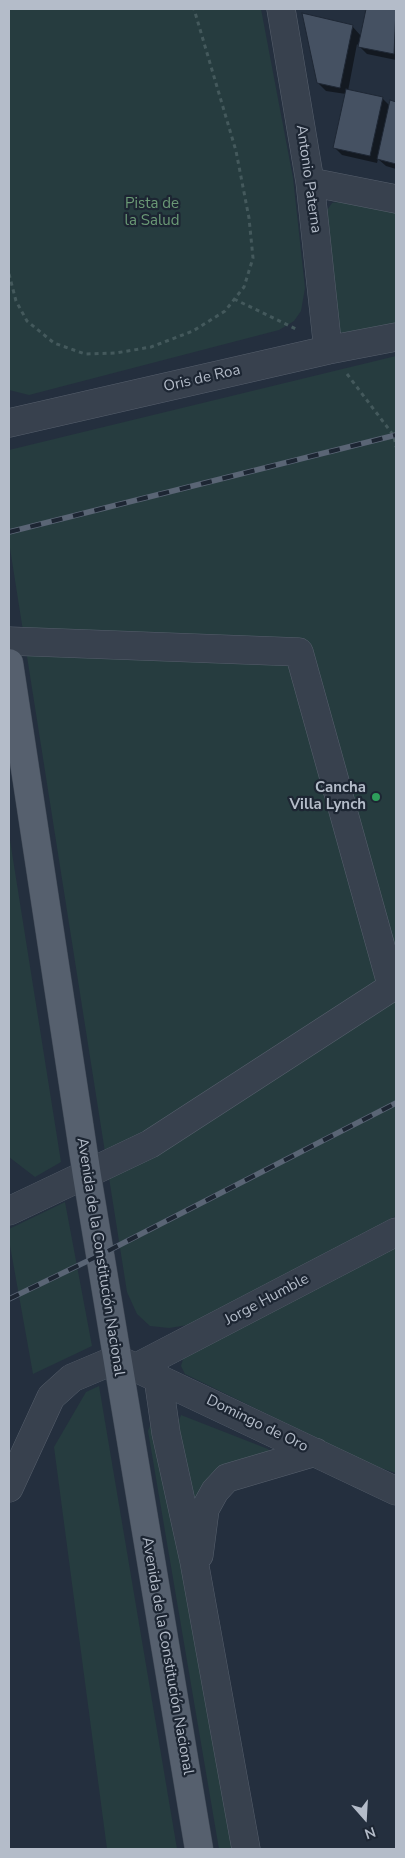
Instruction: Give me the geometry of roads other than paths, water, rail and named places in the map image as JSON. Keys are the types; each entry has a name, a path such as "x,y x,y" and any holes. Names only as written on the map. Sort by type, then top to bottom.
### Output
{"main road":[{"name":"Avenida de la Constitución Nacional","path":"9,664 87,1176 137,1368 199,1849"}],"street":[{"name":"Antonio Paterna","path":"281,9 310,182 328,347"},
{"path":"310,182 396,199"},
{"name":"Oris de Roa","path":"9,423 328,347 396,337"},
{"path":"9,641 299,652 392,987 150,1144 87,1176 9,1211"},
{"name":"Jorge Humble","path":"9,1488 51,1397 72,1378 137,1368 396,1232"},
{"name":"Domingo de Oro","path":"137,1368 396,1491"},
{"name":"Avenida de la Constitución Nacional","path":"137,1368 166,1433 196,1576 246,1849"},
{"path":"196,1576 205,1509 215,1490 228,1478 314,1452"}],"railway":[{"path":"9,532 396,435"},
{"path":"9,1299 100,1255 396,1103"}],"place":[{"name":"Cancha Villa Lynch","path":"376,797"}],"park label":[{"name":"Pista de la Salud","path":"152,212"}]}
